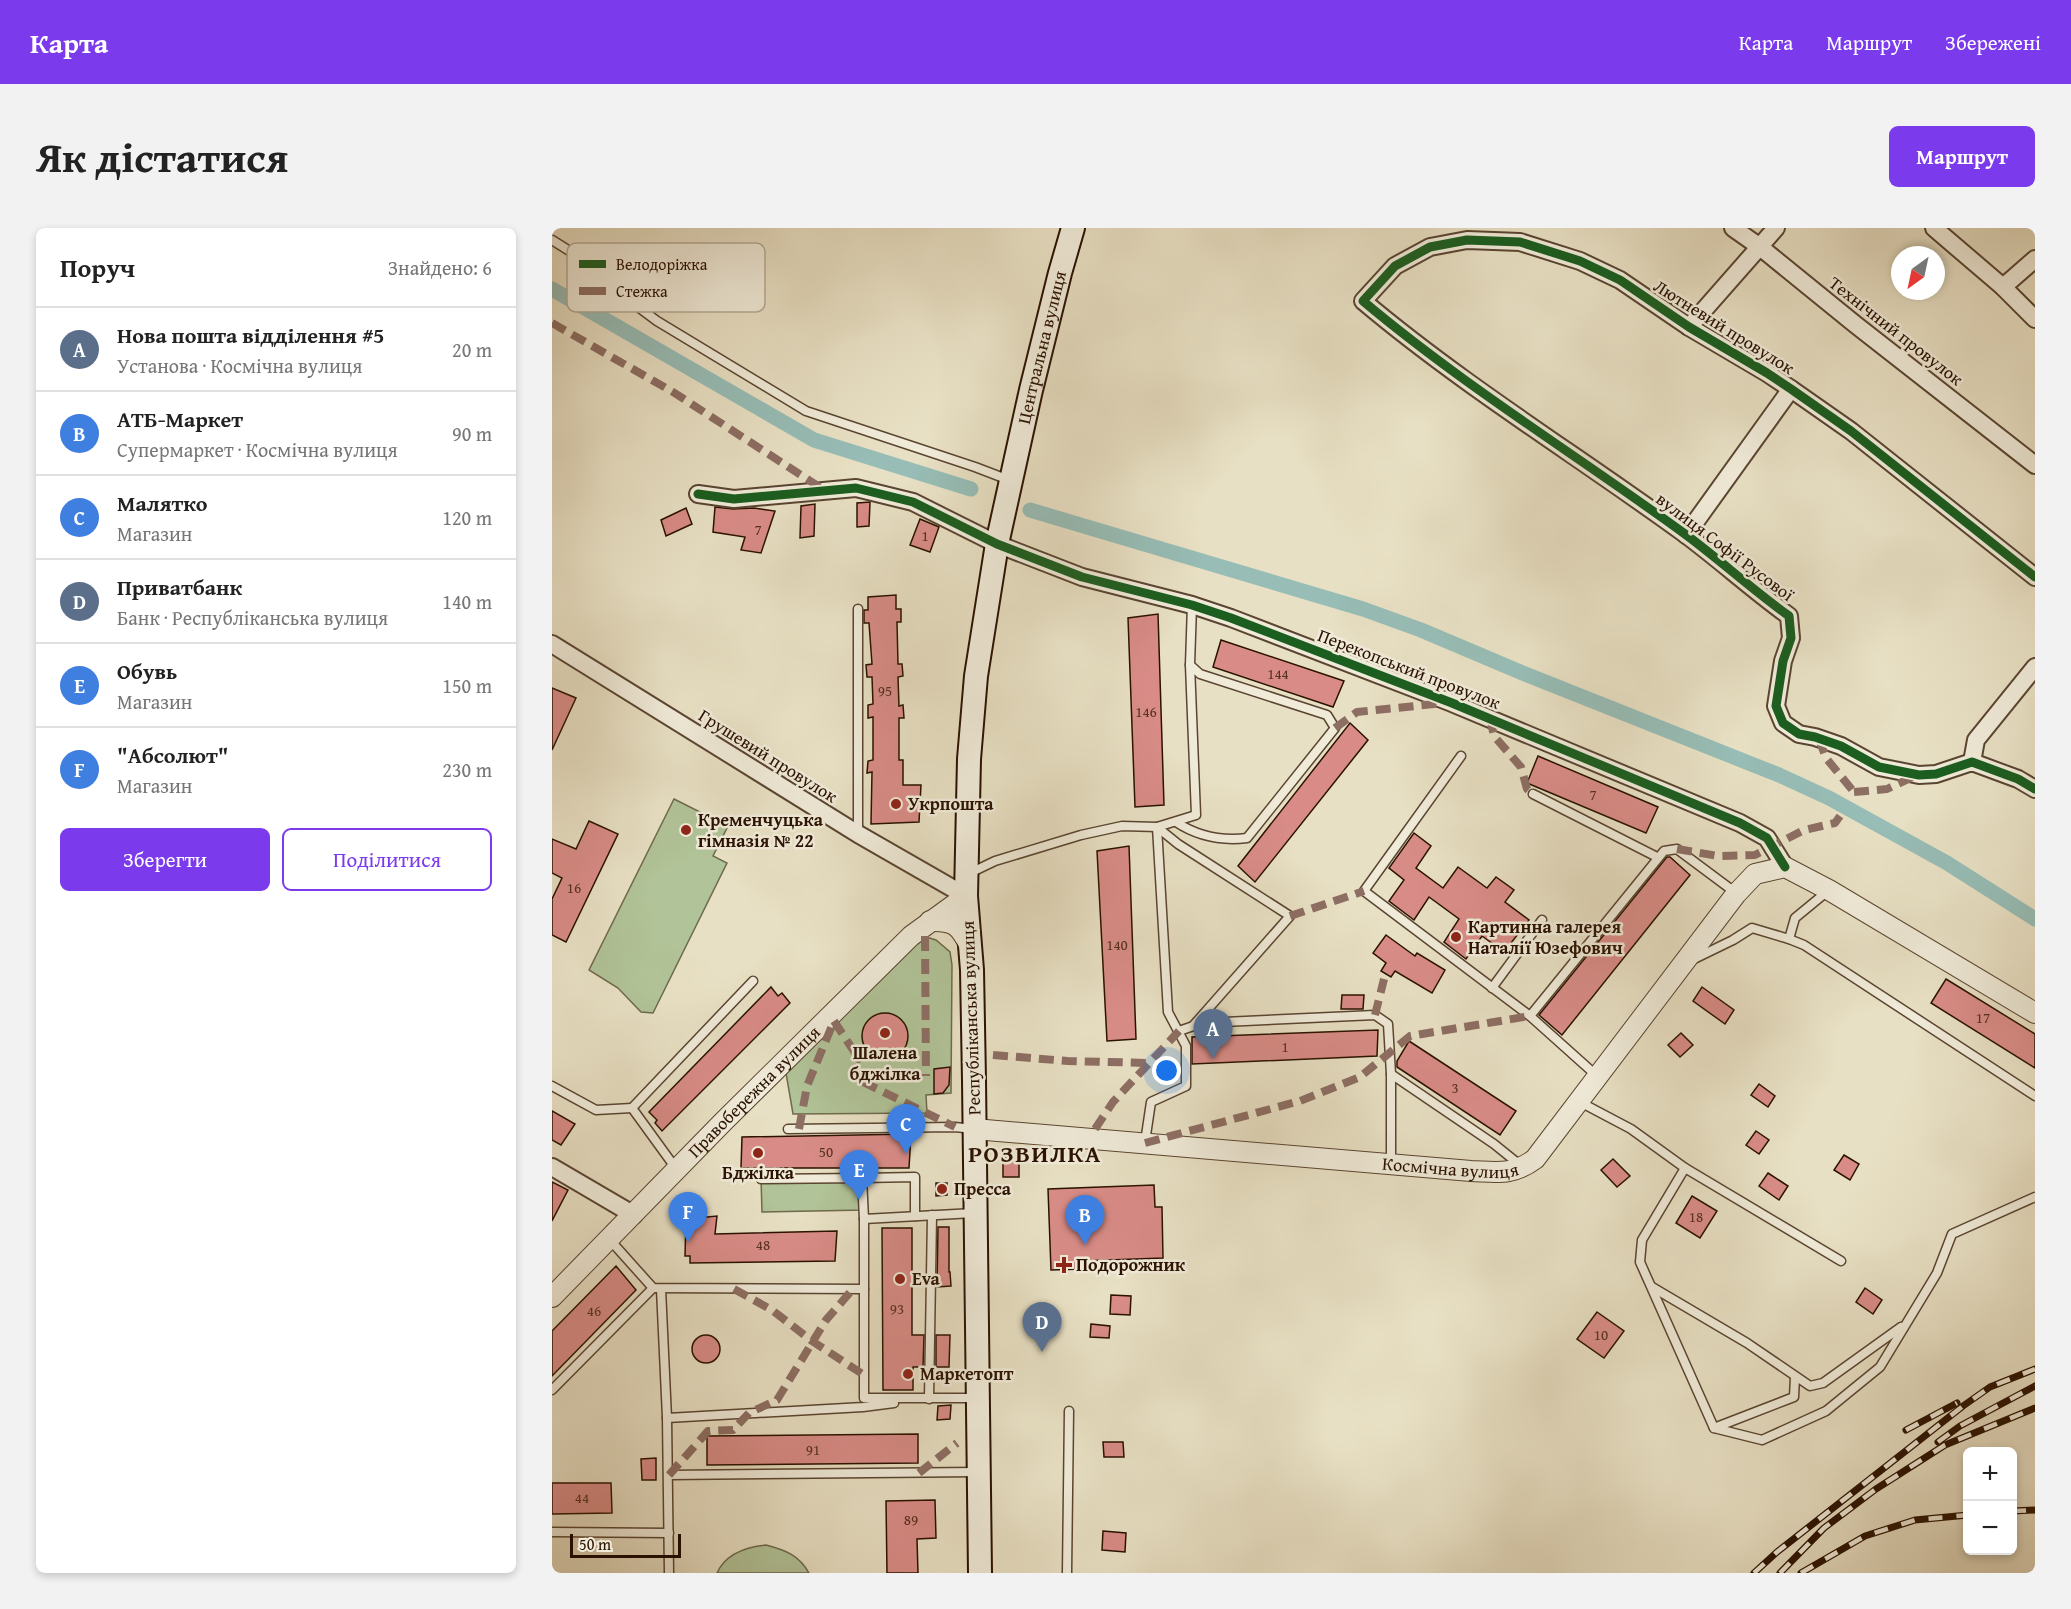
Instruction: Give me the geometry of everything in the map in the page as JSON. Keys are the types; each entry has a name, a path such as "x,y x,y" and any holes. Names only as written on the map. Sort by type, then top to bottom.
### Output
{"main road":[{"name":"Центральна вулиця","path":"1011,473 1073,228"},
{"name":"Республіканська вулиця","path":"980,1573 976,1213 967,886 969,759 976,676 1011,473"}],"street":[{"name":"Технічний провулок","path":"1733,228 2035,465"},
{"path":"1689,327 1776,228"},
{"path":"1934,228 2003,287 2035,319"},
{"name":"Лютневий провулок","path":"1363,301 1395,266 1430,247 1467,240 1520,242 1580,261 1620,280 1689,327 1791,389 1851,431 2035,577"},
{"path":"2003,287 2035,259"},
{"name":"вулиця Софії Русової","path":"1363,301 1400,332 1496,402 1686,535 1789,616 1791,638 1781,669 1776,706 1783,723 1799,734 1841,746 1879,767 1919,775 1936,774 1972,762"},
{"path":"1686,535 1791,389"},
{"name":"Перекопський провулок","path":"698,494 745,498 856,488 913,502 997,544 1082,577 1192,605 1452,703 1740,823 1767,838 1785,867"},
{"name":"Грушевий провулок","path":"552,644 858,834 967,886"},
{"path":"2035,667 1977,740 1972,762 1999,771 2035,789"},
{"path":"1785,867 1829,890 2035,1013"},
{"name":"Космічна вулиця","path":"974,1129 1391,1164 1508,1172 1523,1168 1535,1159 1736,894 1755,874 1785,867"},
{"name":"Правобережна вулиця","path":"552,1297 910,936 930,921 967,886"},
{"path":"930,921 947,921 961,929 970,946"},
{"path":"552,1167 634,1215"}],"lane":[{"path":"552,240 567,249"},
{"path":"645,312 806,411 975,467 1011,473"},
{"path":"967,886 995,861 1081,835 1122,826 1157,827 1196,815 1190,665 1192,605"},
{"path":"858,609 858,834"},
{"path":"1176,822 1191,832 1233,839 1247,838 1335,728 1328,715 1200,674 1190,665"},
{"path":"1461,756 1364,891 1530,1016 1597,1076"},
{"path":"1533,794 1657,857"},
{"path":"1157,827 1178,844 1290,916 1193,1026"},
{"path":"1145,1143 1151,1101 1186,1086 1186,1046 1168,1012 1157,827"},
{"path":"1530,1016 1664,850 1677,849 1736,894"},
{"path":"1789,939 1795,918 1829,890"},
{"path":"1492,988 1542,920"},
{"path":"1682,964 1733,940 1752,928 1789,939 1804,945 2035,1096"},
{"path":"552,1086 596,1110 632,1108 753,981"},
{"path":"1179,1031 1202,1023 1375,1015 1388,1024 1391,1074 1391,1164"},
{"path":"1391,1074 1494,1144 1523,1168"},
{"path":"1578,1101 1631,1129 1684,1168 1841,1261"},
{"path":"632,1108 677,1170"},
{"path":"788,1129 955,1127 974,1129"},
{"path":"1684,1168 1642,1240 1640,1262 1714,1428"},
{"path":"761,1179 915,1177 915,1216"},
{"path":"862,1178 864,1398 977,1398"},
{"path":"1714,1428 1761,1440 1826,1411 1880,1367 1937,1273 1953,1234 2035,1197"},
{"path":"864,1219 976,1213"},
{"path":"927,1399 932,1215"},
{"path":"610,1240 657,1289 668,1418 669,1573"},
{"path":"1652,1287 1747,1343 1810,1386"},
{"path":"552,1390 657,1289 864,1289"},
{"path":"1714,1428 1794,1397 1810,1386 1823,1383 1904,1326"},
{"path":"1794,1397 1795,1377"},
{"path":"668,1418 863,1407 927,1399"},
{"path":"1067,1573 1069,1411"},
{"path":"669,1475 978,1472"},
{"path":"552,1532 669,1533"}],"green space":[{"path":"674,799 728,826 713,856 727,863 653,1013 641,1012 618,988 589,970"},
{"path":"926,937 936,940 950,952 952,965 951,1093 926,1095 927,1113 793,1114 786,1073 916,942"},
{"path":"862,1178 864,1210 762,1212 761,1179"},
{"path":"766,1545 791,1554 809,1573 717,1573 726,1560 737,1552"}],"building":[{"path":"870,502 869,526 857,527 857,503"},
{"path":"815,504 814,536 800,538 801,506"},
{"path":"715,507 775,511 761,553 741,550 745,537 713,532"},
{"path":"686,508 692,524 666,536 661,520"},
{"path":"920,519 939,527 930,552 910,545"},
{"path":"896,595 896,609 901,609 901,622 897,622 898,664 902,664 903,676 898,677 899,706 903,705 904,718 899,718 899,760 903,760 903,785 921,785 919,822 871,824 872,772 867,773 868,761 873,760 873,717 868,718 868,705 873,704 872,677 867,677 866,665 872,664 869,623 864,623 864,610 868,610 868,597"},
{"path":"1158,614 1164,805 1135,807 1128,618"},
{"path":"1221,640 1344,681 1333,707 1213,667"},
{"path":"552,688 576,698 552,750"},
{"path":"1350,723 1368,740 1255,882 1238,866"},
{"path":"1538,756 1658,807 1646,833 1527,783"},
{"path":"589,821 618,834 566,942 552,935 552,899 562,878 552,873 552,839 576,849"},
{"path":"1414,833 1431,846 1416,868 1443,888 1458,867 1487,888 1496,877 1514,890 1505,902 1529,920 1504,952 1482,936 1466,959 1444,942 1459,919 1429,897 1414,920 1389,901 1404,880 1389,868"},
{"path":"1129,846 1136,1039 1107,1041 1097,851"},
{"path":"1667,857 1670,857 1690,875 1562,1035 1539,1015"},
{"path":"1386,935 1415,956 1417,953 1445,970 1432,993 1395,971 1391,977 1381,971 1386,963 1373,953"},
{"path":"1946,979 2035,1034 2035,1068 1931,1003"},
{"path":"771,987 778,996 782,993 790,1003 662,1131 655,1123 657,1120 649,1112"},
{"path":"1702,987 1734,1010 1725,1024 1693,1001"},
{"path":"1342,995 1364,995 1363,1009 1341,1009"},
{"name":"Шалена бджілка","path":"885,1013 901,1020 908,1036 901,1052 885,1059 869,1052 862,1036 869,1020"},
{"path":"1378,1030 1377,1056 1192,1064 1192,1037"},
{"path":"1681,1033 1693,1045 1680,1057 1668,1045"},
{"path":"1409,1041 1516,1111 1500,1135 1397,1067 1397,1061"},
{"path":"950,1067 949,1085 943,1093 934,1094 934,1069"},
{"path":"1759,1084 1775,1096 1768,1107 1751,1095"},
{"path":"552,1111 575,1124 561,1145 552,1140"},
{"path":"1756,1131 1769,1140 1759,1154 1746,1145"},
{"path":"911,1134 909,1168 741,1168 742,1137"},
{"path":"1844,1155 1859,1164 1850,1180 1834,1170"},
{"path":"1019,1157 1019,1177 1003,1177 1003,1158"},
{"path":"1613,1159 1630,1176 1617,1187 1601,1170"},
{"path":"1768,1173 1788,1186 1779,1200 1759,1186"},
{"path":"552,1182 568,1190 552,1221"},
{"name":"Пресса","path":"936,1183 947,1183 947,1195 936,1196"},
{"path":"1154,1185 1155,1207 1162,1207 1163,1258 1082,1261 1082,1269 1051,1270 1048,1189"},
{"path":"1692,1196 1717,1211 1700,1238 1676,1223"},
{"path":"717,1216 715,1234 837,1231 835,1261 690,1263 690,1256 685,1256 686,1219"},
{"path":"938,1227 949,1227 951,1286 937,1287"},
{"path":"882,1228 912,1228 912,1335 924,1335 923,1367 913,1367 913,1390 883,1390"},
{"path":"616,1266 636,1290 552,1376 552,1331"},
{"path":"1865,1288 1882,1300 1873,1314 1856,1302"},
{"path":"1111,1295 1131,1296 1130,1315 1110,1314"},
{"path":"1597,1312 1624,1331 1604,1358 1577,1339"},
{"path":"1091,1324 1110,1326 1109,1338 1090,1337"},
{"path":"706,1335 716,1339 720,1349 716,1359 706,1363 696,1359 692,1349 696,1339"},
{"path":"936,1335 950,1335 949,1367 936,1367"},
{"path":"951,1405 950,1419 937,1420 938,1406"},
{"path":"918,1434 918,1463 707,1465 707,1436"},
{"path":"1103,1442 1123,1442 1124,1457 1104,1457"},
{"path":"656,1458 656,1480 642,1480 641,1459"},
{"path":"552,1483 611,1483 612,1513 552,1514"},
{"path":"935,1500 936,1538 917,1539 918,1573 887,1573 886,1501"},
{"path":"1103,1531 1126,1533 1125,1552 1102,1550"}],"waterway":[{"path":"552,289 567,298"},
{"path":"592,312 814,440 971,489"},
{"path":"1030,510 1363,609 1421,630 1779,775 1829,798 1947,863 2035,919"}],"railway":[{"path":"1754,1573 1777,1552 1963,1406 1990,1387 2035,1369"},
{"path":"1938,1442 1960,1426 2035,1386"},
{"path":"1906,1430 1957,1403"},
{"path":"1780,1573 1824,1528 1876,1489 1945,1445 2035,1408"},
{"path":"2017,1511 2035,1510"},
{"path":"1801,1573 1865,1536 1915,1520 1963,1515"}],"marked path":[{"path":"552,323 673,392 824,490"},
{"path":"1335,728 1357,712 1444,703"},
{"path":"1490,718 1494,736 1521,767 1527,789 1533,794"},
{"path":"1819,739 1826,758 1854,792"},
{"path":"1854,792 1887,789 1917,775"},
{"path":"1677,849 1718,856 1755,855 1804,830 1835,823 1840,816"},
{"path":"1290,916 1364,891"},
{"path":"925,936 926,1076"},
{"path":"1375,1015 1384,979"},
{"path":"1145,1143 1300,1101 1360,1077 1410,1036 1530,1016"},
{"path":"834,1021 861,1062"},
{"path":"799,1129 807,1086 834,1021"},
{"path":"1095,1129 1113,1102 1179,1031"},
{"path":"993,1055 1068,1061 1148,1063"},
{"path":"863,1082 955,1127"},
{"path":"734,1289 772,1310 812,1341 864,1375"},
{"path":"669,1475 708,1431 733,1430 749,1413 777,1400 826,1320 853,1289"},
{"path":"919,1473 957,1443"}],"cycle path":[{"path":"2035,577 1851,431 1791,389 1689,327 1620,280 1580,261 1520,242 1467,240 1430,247 1395,266 1363,301 1481,392 1685,534 1789,616 1791,638 1783,661 1776,706 1783,723 1799,734 1841,746 1879,767 1919,775 1936,774 1972,762 2018,779 2035,789"},
{"path":"698,494 734,499 856,488 913,502 997,544 1082,577 1192,605 1231,618 1452,703 1740,823 1767,838 1785,867"}],"place":[{"name":"Укрпошта","path":"896,804"},
{"name":"Кременчуцька гімназія № 22","path":"686,830"},
{"name":"Картинна галерея Наталії Юзефович","path":"1456,937"},
{"name":"Шалена бджілка","path":"885,1033"},
{"name":"Нова пошта відділення #5","path":"1213,1059"},
{"name":"Бджілка","path":"758,1153"},
{"name":"Малятко","path":"906,1154"},
{"name":"Пресса","path":"942,1189"},
{"name":"Обувь","path":"859,1200"},
{"name":"\"Абсолют\"","path":"688,1242"},
{"name":"АТБ-Маркет","path":"1085,1245"},
{"name":"Подорожник","path":"1064,1265"},
{"name":"Eva","path":"900,1279"},
{"name":"Приватбанк","path":"1042,1352"},
{"name":"Маркетопт","path":"908,1374"}],"district":[{"name":"РОЗВИЛКА","path":"1035,1154"}]}
